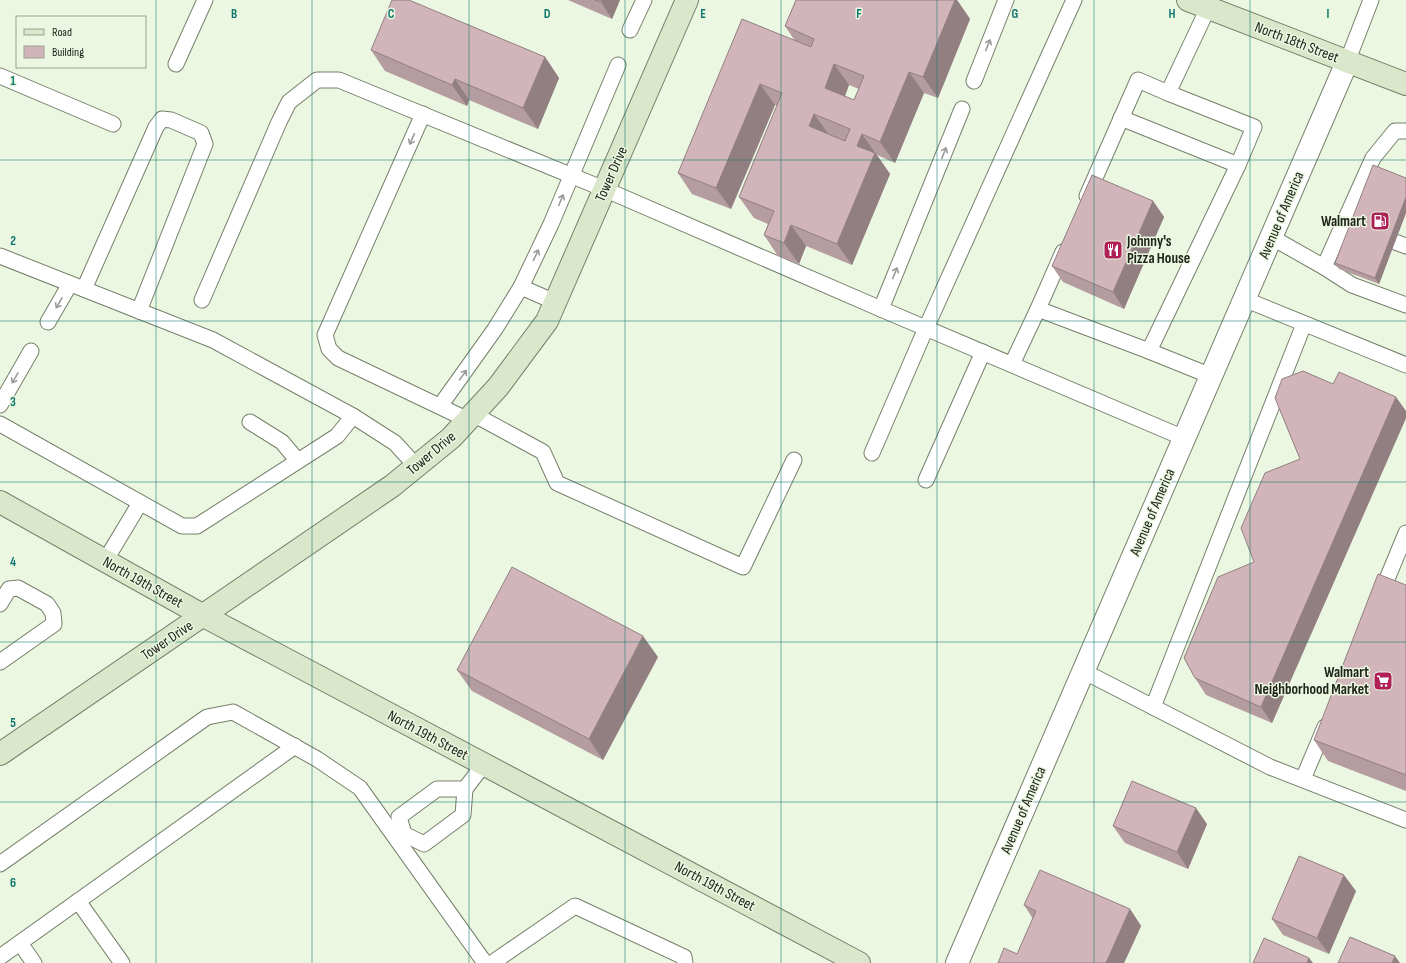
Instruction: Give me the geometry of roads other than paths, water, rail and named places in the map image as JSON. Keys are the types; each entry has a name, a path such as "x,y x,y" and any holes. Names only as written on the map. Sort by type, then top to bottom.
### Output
{"street":[{"name":"Tower Drive","path":"0,754 392,486 451,438 503,381 547,321 687,0"},
{"name":"North 18th Street","path":"1198,4 1406,84"},
{"name":"Avenue of America","path":"957,963 1347,62"},
{"name":"North 19th Street","path":"0,502 202,615 860,963"}],"lane":[{"path":"176,64 205,0"},
{"path":"630,30 644,0"},
{"path":"872,453 926,328 1074,0"},
{"path":"1347,62 1371,0"},
{"path":"974,81 1004,1"},
{"path":"1168,93 1198,4"},
{"path":"440,406 495,330 522,287 618,65"},
{"path":"0,76 113,124"},
{"path":"202,300 289,102 317,80 338,80 604,189 1184,438"},
{"path":"1081,210 1138,80 1254,127 1238,164 1149,351"},
{"path":"881,309 962,109"},
{"path":"423,114 325,335 329,349 338,358 440,406 470,417 543,452 557,483 743,567 794,460"},
{"path":"1121,118 1238,164"},
{"path":"48,322 77,286 156,127 162,119 171,120 201,133 205,144 139,310"},
{"path":"1324,267 1349,228 1367,184 1373,158 1395,131 1406,131"},
{"path":"1271,237 1324,267 1352,285 1406,305"},
{"path":"1012,364 1069,238"},
{"path":"0,256 213,340 353,416 395,443 416,466"},
{"path":"522,287 555,302"},
{"path":"1244,299 1406,365"},
{"path":"1038,309 1211,376"},
{"path":"1153,707 1304,324"},
{"path":"0,405 31,351"},
{"path":"926,480 983,352"},
{"path":"0,424 182,526 197,526 337,436 353,416"},
{"path":"250,422 282,442 298,461"},
{"path":"105,561 140,503"},
{"path":"1374,610 1399,568 1406,533"},
{"path":"0,604 8,589 18,588 47,604 53,613 54,624 0,662"},
{"path":"1083,671 1270,767 1406,820"},
{"path":"0,864 208,717 233,712 317,759 360,788 401,837 485,963"},
{"path":"1302,779 1330,713"},
{"path":"0,957 295,746"},
{"path":"401,837 424,844 463,815 465,789 484,764"},
{"path":"401,837 399,817 437,789 465,789"},
{"path":"78,901 122,963"},
{"path":"492,963 575,906 684,957 685,963"},
{"path":"20,943 34,963"}],"place":[{"name":"Walmart","path":"1380,221"},
{"name":"Johnny's Pizza House","path":"1113,250"},
{"name":"Walmart Neighborhood Market","path":"1383,681"}]}
